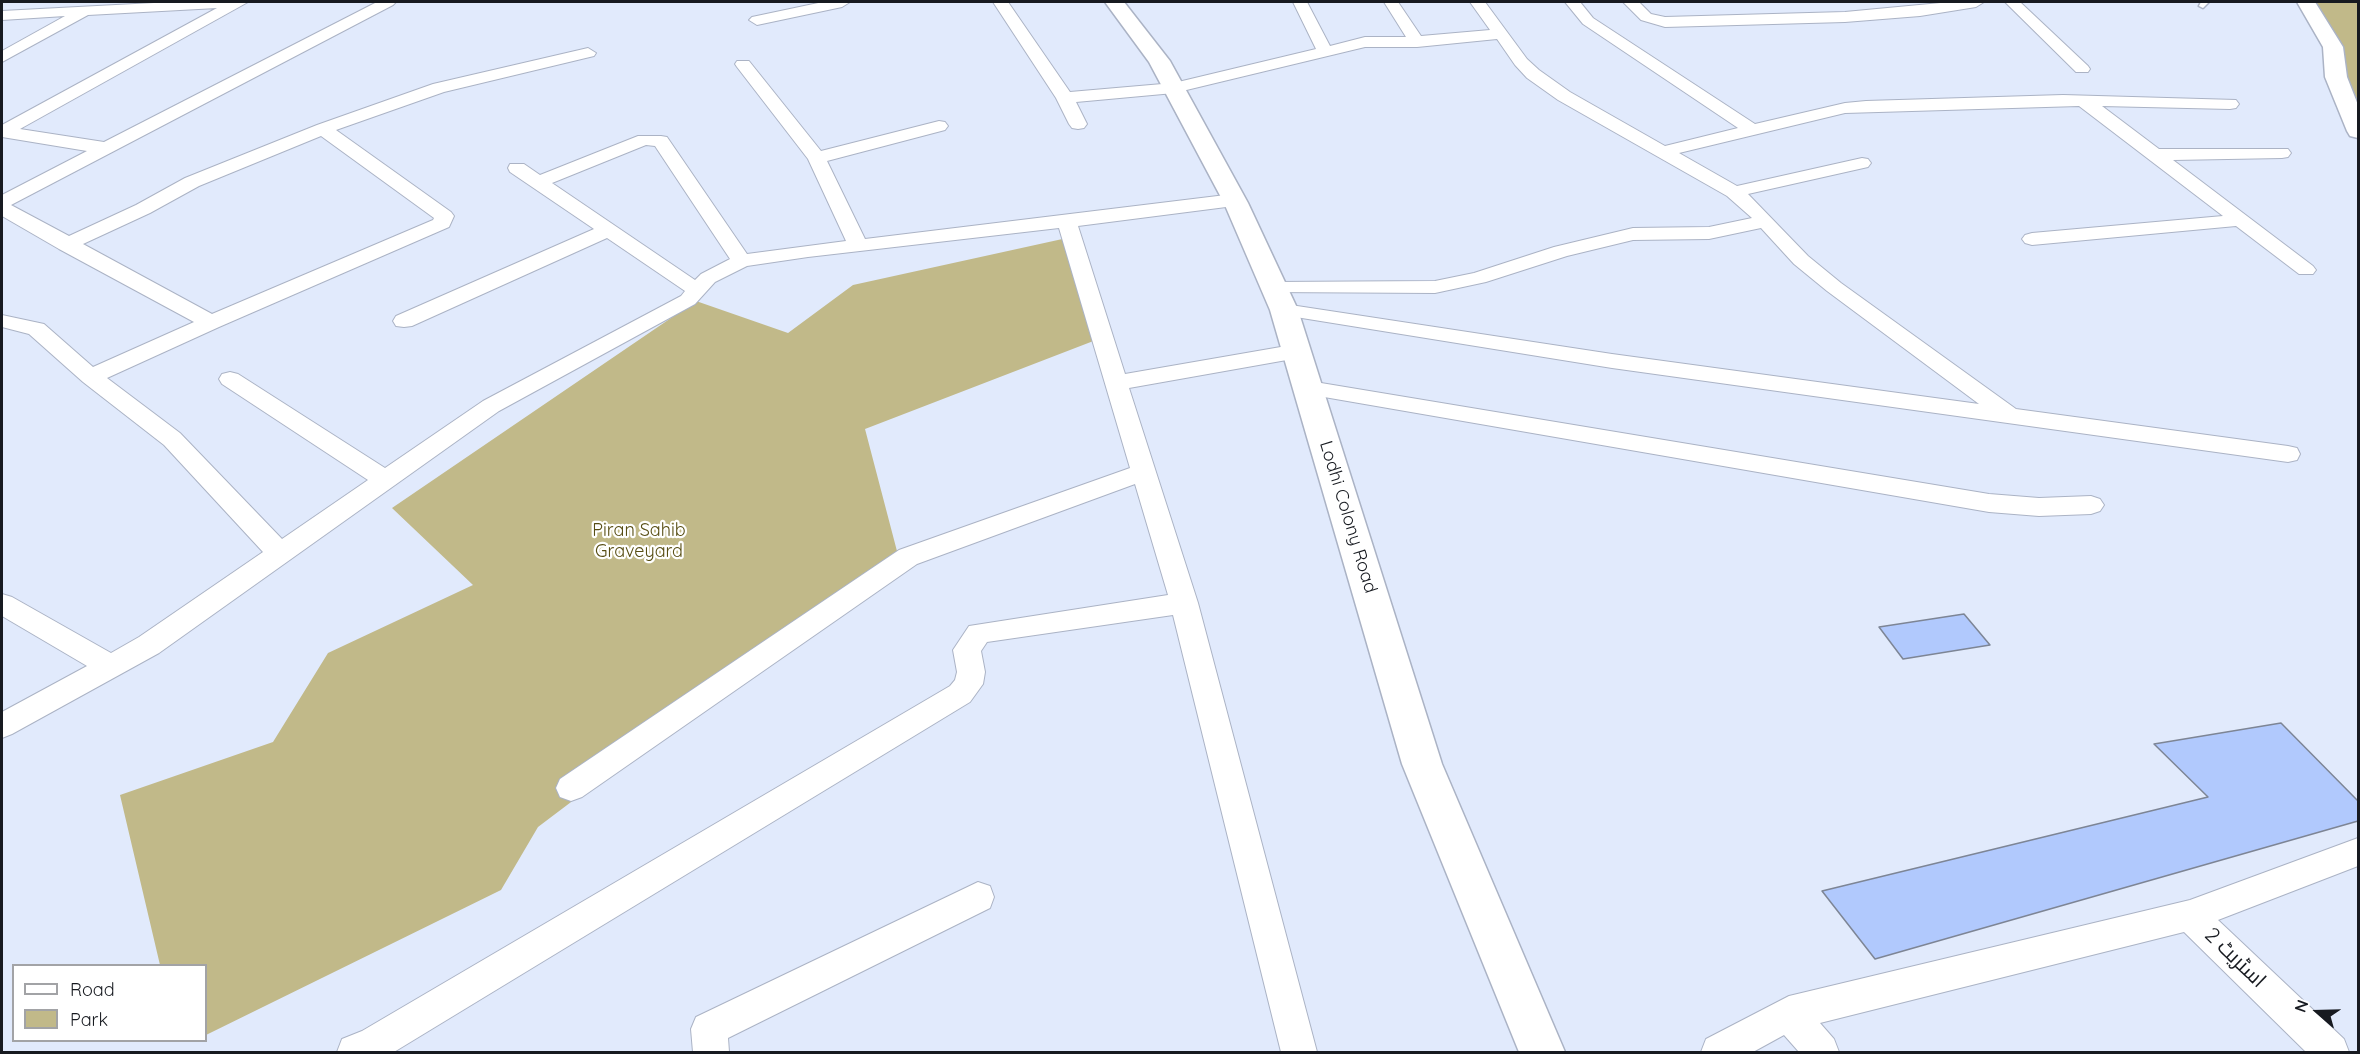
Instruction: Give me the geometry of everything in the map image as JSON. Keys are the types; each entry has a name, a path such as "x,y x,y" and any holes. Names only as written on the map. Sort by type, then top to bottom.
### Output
{"main road":[{"name":"Lodhi Colony Road","path":"1114,2 1159,61 1234,200 1279,299 1298,351 1422,764 1542,1053"},
{"path":"2306,2 2333,47 2336,77 2358,131"}],"street":[{"path":"2,132 239,2"},
{"path":"2,15 84,8 256,2"},
{"path":"2,202 388,2"},
{"path":"757,20 842,2"},
{"path":"1001,2 1065,98 1078,124"},
{"path":"1300,2 1325,51"},
{"path":"1391,2 1417,42"},
{"path":"1478,2 1521,62 1544,83 1734,192 1801,260 1834,287 2010,416"},
{"path":"1572,2 1588,21 1751,129"},
{"path":"1631,2 1646,17 1665,22 1845,17 1920,11 1976,2"},
{"path":"2012,2 2082,69"},
{"path":"2,57 84,8"},
{"path":"1065,98 1174,88 1365,42 1417,42 1501,34"},
{"path":"66,245 143,209 192,182 323,129 439,88 588,54"},
{"path":"743,64 818,158 858,246"},
{"path":"1661,152 1751,129 1845,108 1866,106 2083,100 2230,104"},
{"path":"2083,100 2306,270"},
{"path":"818,158 939,126"},
{"path":"91,377 211,322 442,223 444,216 323,129"},
{"path":"2,132 106,148"},
{"path":"538,182 644,140 661,141 742,261"},
{"path":"2155,155 2282,153"},
{"path":"1734,192 1862,162"},
{"path":"517,168 697,290"},
{"path":"2,726 149,645 491,406 688,300 708,278 742,261 1234,200"},
{"path":"2,208 66,245 211,322"},
{"path":"2032,239 2241,220"},
{"path":"1067,221 1184,603 1299,1053"},
{"path":"1279,299 1435,287 1479,278 1561,251 1607,239 1649,232 1709,233 1765,221"},
{"path":"404,321 609,230"},
{"path":"1279,299 1612,361 2288,454"},
{"path":"2,321 36,329 91,377 172,439 280,554"},
{"path":"1117,384 1298,351"},
{"path":"230,379 386,480"},
{"path":"1309,388 1989,503 2039,507 2091,505"},
{"path":"571,788 908,557 1143,472"},
{"path":"355,1053 960,694 969,684 967,650 979,633 1184,603"},
{"path":"2,604 110,666"},
{"path":"1719,1053 1789,1012 2190,915 2358,852"},
{"path":"711,1053 709,1029 978,897"},
{"name":"اسٹریٹ 2","path":"2190,915 2331,1053"},
{"path":"1789,1012 1821,1053"}],"green space":[{"path":"2312,2 2358,2 2358,118 2343,74 2342,53"},
{"name":"Piran Sahib Graveyard","path":"1067,238 1096,340 865,429 898,555 538,827 501,890 207,1035 207,964 160,964 120,795 273,742 328,653 473,585 392,508 696,301 788,333 853,285"}],"building":[{"path":"1964,614 1990,645 1903,659 1879,627"},
{"path":"2281,723 2358,801 2358,821 1875,959 1822,891 2208,797 2154,744"}]}
